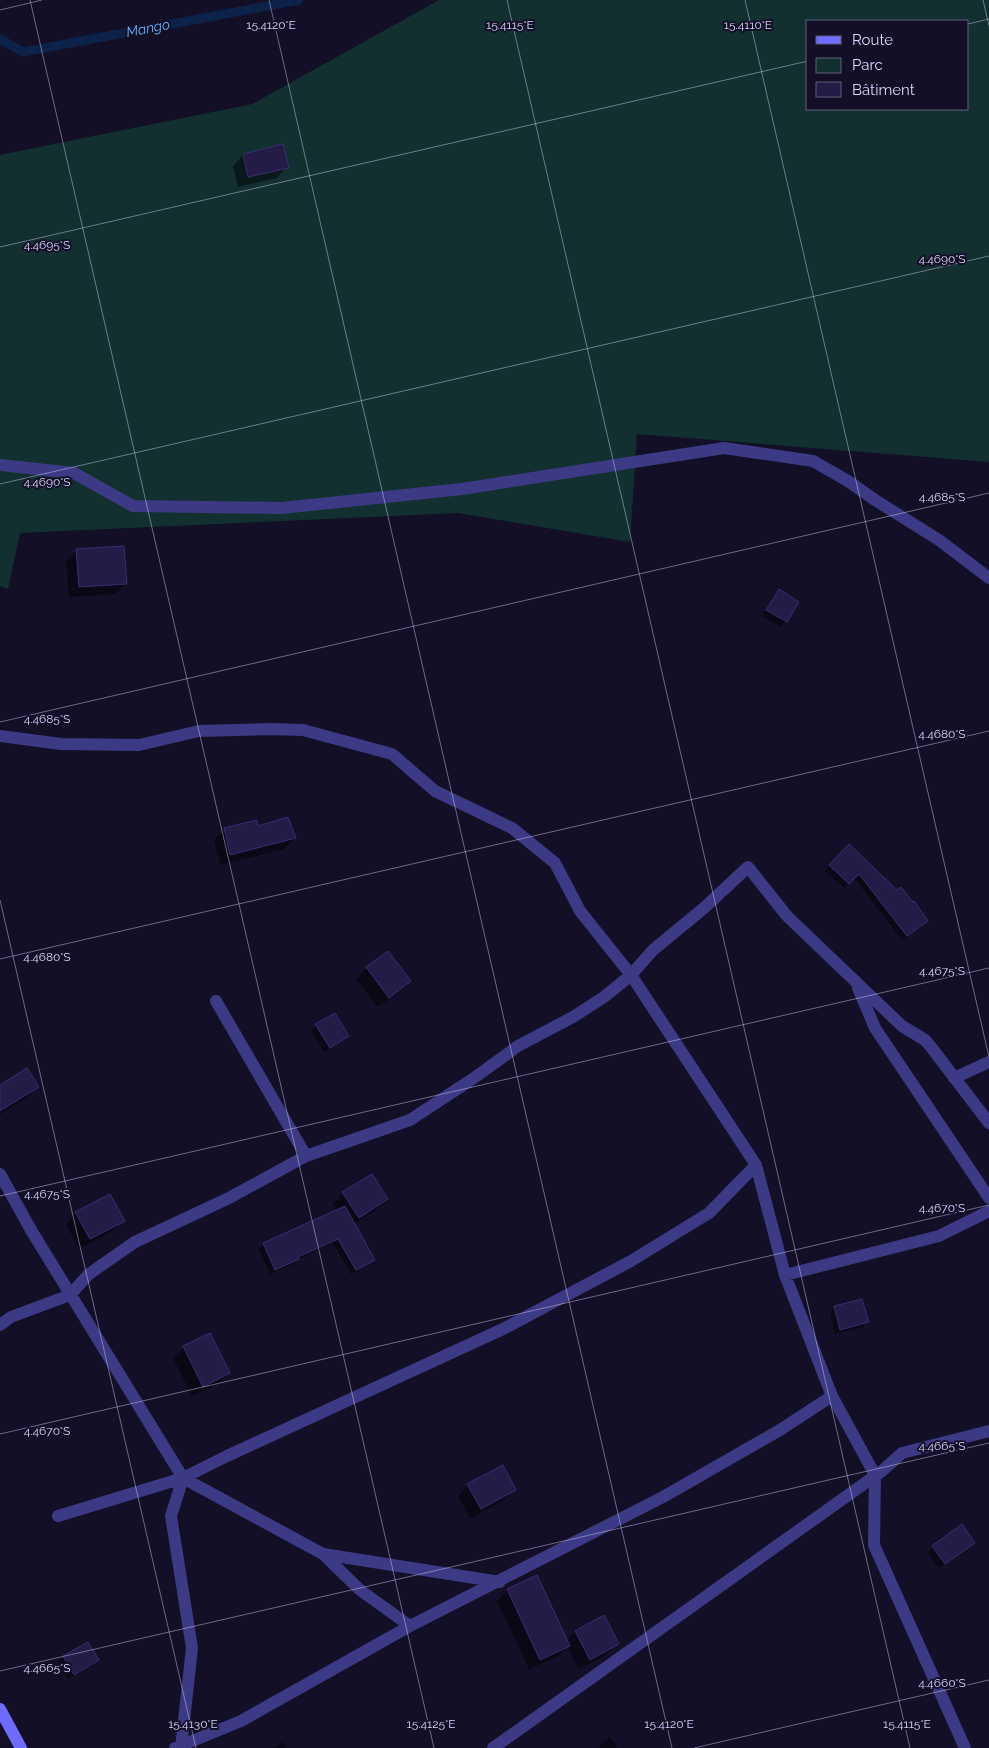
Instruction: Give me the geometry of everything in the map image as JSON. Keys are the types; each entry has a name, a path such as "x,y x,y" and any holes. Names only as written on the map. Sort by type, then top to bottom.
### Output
{"street":[{"path":"0,465 74,474 133,506 282,508 462,489 724,448 813,460 939,540 989,578"},
{"path":"0,736 61,744 139,745 199,731 303,730 392,754 435,791 512,828 556,863 580,911 631,975 756,1165 785,1275 832,1396 875,1474 874,1545 965,1748"},
{"path":"0,1325 11,1317 70,1294 89,1274 135,1242 229,1198 306,1156 410,1120 474,1078 518,1046 573,1017 604,997 631,975 653,950 704,908 748,867 787,916 902,1026 925,1040 989,1123"},
{"path":"856,982 875,1028 989,1198"},
{"path":"216,1001 306,1156"},
{"path":"954,1078 989,1062"},
{"path":"58,1516 184,1478 227,1456 503,1330 631,1261 709,1213 756,1165"},
{"path":"0,1174 31,1230 184,1478 323,1554 360,1590 410,1626"},
{"path":"785,1275 939,1236 989,1211"},
{"path":"184,1478 171,1516 192,1648 180,1747 242,1721 410,1626 500,1582 663,1497 780,1430 832,1396"},
{"path":"493,1748 875,1474 882,1471 902,1453 989,1431"},
{"path":"323,1554 500,1582"},
{"path":"0,1709 21,1748"}],"green space":[{"path":"439,0 989,0 989,462 637,434 630,542 458,513 20,533 8,589 0,586 0,155 252,104"}],"building":[{"path":"283,144 289,168 248,177 243,154"},
{"path":"124,546 127,584 79,587 76,549"},
{"path":"779,589 799,602 787,622 766,610"},
{"path":"288,817 296,838 230,855 224,828 257,820 258,826"},
{"path":"849,844 897,890 901,887 928,921 907,936 859,874 849,884 829,865"},
{"path":"388,951 411,981 389,998 366,967"},
{"path":"335,1013 349,1036 330,1048 315,1024"},
{"path":"27,1068 39,1087 0,1111 0,1085"},
{"path":"372,1174 388,1199 359,1218 342,1192"},
{"path":"110,1194 125,1221 90,1239 75,1212"},
{"path":"345,1206 375,1260 356,1270 338,1239 298,1257 299,1259 275,1270 263,1243"},
{"path":"862,1299 869,1322 840,1330 834,1306"},
{"path":"210,1333 230,1373 203,1387 183,1346"},
{"path":"503,1465 516,1490 481,1509 467,1484"},
{"path":"962,1524 975,1543 945,1564 932,1546"},
{"path":"537,1575 570,1646 540,1660 507,1589"},
{"path":"604,1615 619,1644 590,1660 575,1631"},
{"path":"88,1642 99,1660 74,1675 63,1656"}],"waterway":[{"name":"Mango","path":"0,39 23,52 299,0"}]}
